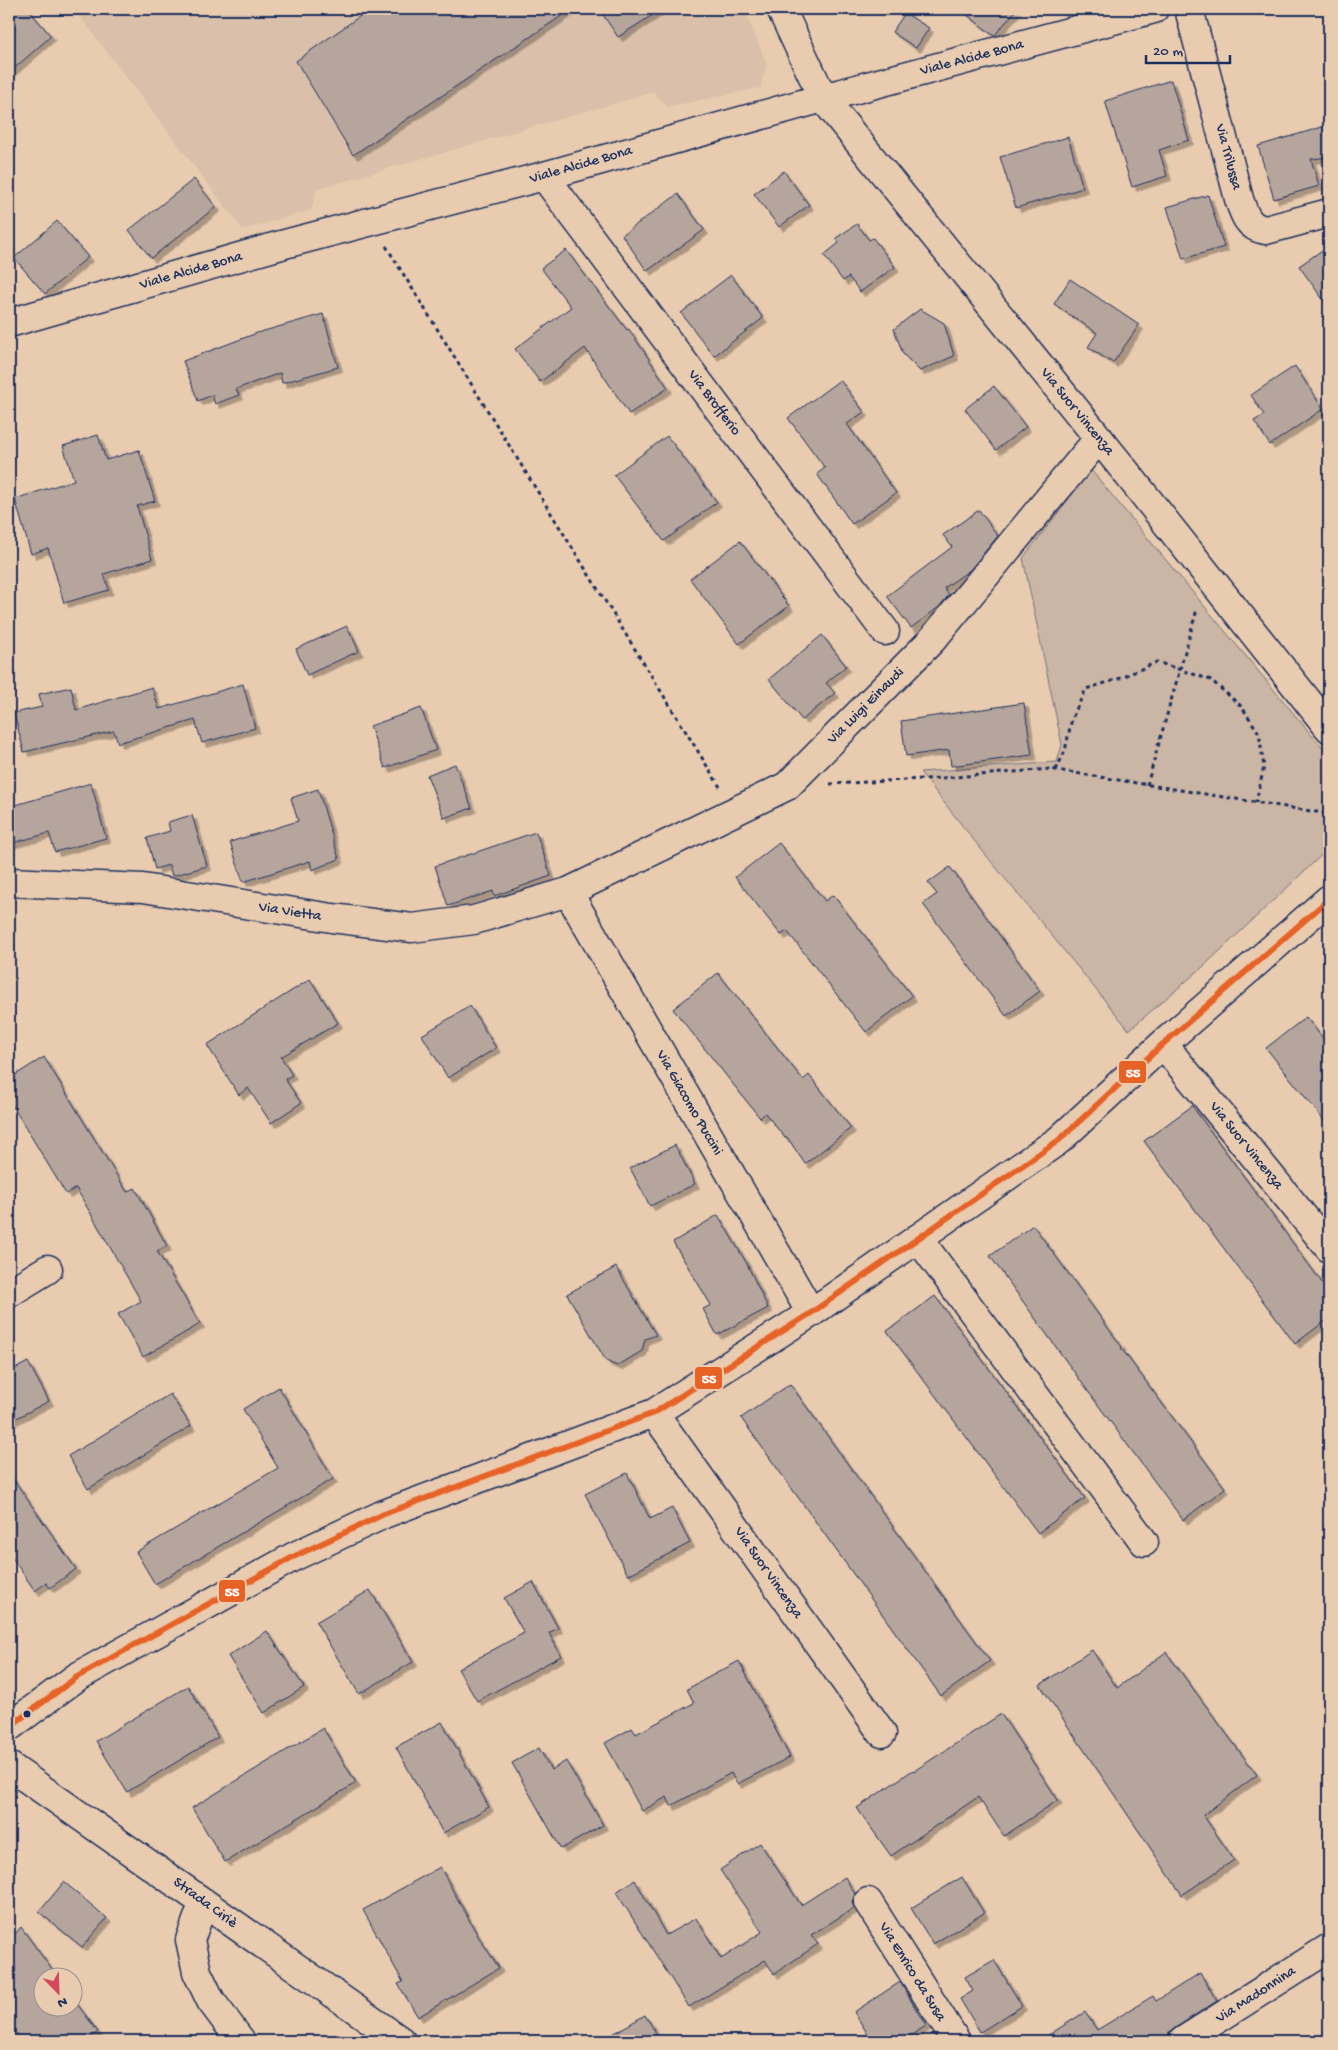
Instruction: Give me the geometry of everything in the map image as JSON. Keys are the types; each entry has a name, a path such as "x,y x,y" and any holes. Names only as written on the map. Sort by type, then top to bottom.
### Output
{"street":[{"name":"Via Suor Vincenza","path":"781,9 823,98 1099,438 1329,728"},
{"name":"Viale Alcide Bona","path":"9,323 823,98 1154,9"},
{"name":"Via Trilussa","path":"1189,9 1238,199 1246,219 1256,229 1266,230 1329,213"},
{"name":"Via Brofferio","path":"544,176 885,631"},
{"name":"Via Luigi Einaudi","path":"568,892 787,786 932,640 1099,438"},
{"name":"Via Vietta","path":"9,882 144,888 332,918 412,928 474,920 568,892"},
{"name":"Via Giacomo Puccini","path":"568,892 811,1313"},
{"path":"9,1727 77,1677 293,1556 384,1514 654,1413 811,1313 1059,1140 1163,1044 1329,899"},
{"name":"Via Suor Vincenza","path":"1163,1044 1329,1248"},
{"path":"918,1238 1144,1542"},
{"path":"9,1293 48,1269"},
{"name":"Via Suor Vincenza","path":"654,1413 882,1732"},
{"name":"Strada Ciriè","path":"9,1766 401,2041"},
{"name":"Via Enrico da Susa","path":"868,1902 956,2041"},
{"path":"206,1904 199,1915 190,1940 197,1972 211,2001 241,2041"},
{"name":"Via Madonnina","path":"1183,2041 1329,1948"}],"path":[{"path":"371,222 735,811"},
{"path":"1147,785 1196,613 1222,592"},
{"path":"1056,770 1065,752 1072,718 1086,689 1118,679 1156,662 1180,668 1211,680 1242,707 1259,733 1264,767 1256,802"},
{"path":"787,786 1056,770 1329,814"}],"shaded area":[{"path":"74,9 745,9 767,65 760,88 667,107 654,92 317,189 311,210 243,230"},
{"path":"1091,470 1329,756 1329,848 1204,966 1129,1030 920,772 1057,762 1062,745 1023,558"}],"building":[{"path":"9,9 28,9 51,36 9,73"},
{"path":"370,9 572,9 353,155 296,61"},
{"path":"599,9 662,9 618,37"},
{"path":"960,9 1017,9 994,36"},
{"path":"905,13 929,28 916,48 892,32"},
{"path":"1171,80 1189,140 1159,150 1167,176 1132,187 1105,101"},
{"path":"1329,125 1329,157 1311,159 1319,186 1274,199 1258,146"},
{"path":"1068,137 1083,188 1016,208 1000,157"},
{"path":"784,171 809,205 779,227 754,194"},
{"path":"194,179 216,207 151,258 129,230"},
{"path":"678,194 704,230 647,271 622,235"},
{"path":"1208,195 1224,247 1183,259 1167,207"},
{"path":"57,221 88,257 45,294 14,258"},
{"path":"857,224 869,240 873,238 895,267 860,292 849,277 843,281 824,255 839,243 836,238"},
{"path":"566,250 627,330 629,329 668,388 629,414 585,348 540,382 515,349 571,307 541,268"},
{"path":"1321,251 1329,262 1329,308 1299,266"},
{"path":"731,275 763,318 714,356 681,313"},
{"path":"1070,279 1139,325 1113,363 1088,347 1097,333 1054,304"},
{"path":"920,309 944,323 954,356 920,371 903,354 894,329"},
{"path":"323,314 338,367 282,383 280,373 236,389 239,395 215,404 212,395 198,401 183,361 257,333"},
{"path":"1295,366 1323,409 1270,445 1254,421 1264,415 1251,395"},
{"path":"840,380 864,412 847,424 896,493 852,524 817,474 825,468 788,418"},
{"path":"994,386 1026,427 996,450 965,409"},
{"path":"98,435 106,460 139,450 155,501 137,506 152,559 104,574 109,590 64,603 48,548 31,554 15,499 74,480 63,446"},
{"path":"667,436 717,502 664,541 614,475"},
{"path":"979,510 998,536 970,570 944,588 949,595 939,607 911,628 887,596 952,547 943,535"},
{"path":"740,541 789,606 739,644 690,579"},
{"path":"347,626 359,651 307,675 296,649"},
{"path":"822,635 846,666 826,683 835,693 802,720 769,679"},
{"path":"243,684 255,728 202,743 195,720 118,743 114,731 24,752 14,713 42,707 39,694 71,687 76,710 152,687 159,709"},
{"path":"1024,703 1032,755 951,766 949,750 906,756 901,721"},
{"path":"421,708 436,750 385,768 370,726"},
{"path":"455,764 472,808 444,818 427,775"},
{"path":"91,783 106,838 55,852 49,833 9,844 9,807"},
{"path":"318,789 339,859 312,870 310,861 243,882 230,842 298,821 291,798"},
{"path":"192,815 207,866 172,876 169,865 155,869 147,838 170,831 168,822"},
{"path":"536,832 551,876 494,896 493,891 448,906 435,866"},
{"path":"779,843 825,901 833,895 912,996 866,1032 787,931 781,935 735,877"},
{"path":"950,867 1040,991 1006,1016 923,904 937,894 928,883"},
{"path":"718,973 803,1080 809,1075 851,1128 805,1164 787,1137 785,1138 765,1113 760,1118 673,1009"},
{"path":"310,979 338,1023 281,1057 292,1075 285,1079 301,1103 271,1123 248,1088 239,1095 207,1045"},
{"path":"470,1006 496,1048 448,1078 422,1035"},
{"path":"1306,1017 1329,1046 1329,1127 1266,1048"},
{"path":"44,1057 127,1192 135,1188 167,1246 157,1251 200,1324 143,1357 118,1314 141,1301 76,1188 66,1194 9,1100 9,1079"},
{"path":"1192,1106 1329,1292 1329,1318 1295,1344 1144,1141"},
{"path":"675,1145 695,1184 650,1206 630,1168"},
{"path":"718,1215 746,1262 768,1308 717,1335 703,1309 711,1305 673,1242"},
{"path":"1033,1225 1225,1488 1183,1520 990,1256"},
{"path":"616,1267 656,1335 645,1339 642,1351 617,1366 606,1361 567,1294"},
{"path":"935,1296 1085,1498 1038,1533 887,1331"},
{"path":"28,1362 49,1401 9,1422 9,1372"},
{"path":"790,1384 990,1661 941,1696 741,1418"},
{"path":"279,1387 333,1479 155,1584 136,1552 278,1468 243,1409"},
{"path":"170,1394 191,1426 88,1489 68,1456"},
{"path":"9,1473 76,1569 50,1588 46,1583 35,1591 9,1553"},
{"path":"627,1473 650,1519 672,1508 690,1543 628,1575 585,1494"},
{"path":"533,1582 558,1628 549,1633 561,1656 477,1701 458,1669 524,1633 504,1598"},
{"path":"370,1590 413,1662 359,1694 316,1622"},
{"path":"267,1631 304,1687 264,1713 228,1656"},
{"path":"1092,1650 1117,1688 1166,1652 1257,1775 1203,1815 1234,1860 1182,1895 1040,1685"},
{"path":"739,1661 790,1757 737,1784 731,1773 671,1806 667,1797 642,1811 605,1743 632,1728 636,1734 694,1703 687,1689"},
{"path":"188,1686 218,1737 127,1792 96,1741"},
{"path":"1001,1714 1058,1800 1004,1836 978,1797 891,1856 857,1808"},
{"path":"442,1722 489,1807 443,1833 396,1747"},
{"path":"323,1728 356,1783 225,1862 192,1808"},
{"path":"539,1748 551,1770 566,1761 603,1825 561,1849 512,1763"},
{"path":"760,1843 801,1905 845,1877 855,1894 852,1902 854,1908 811,1935 818,1944 774,1974 765,1960 689,2007 616,1892 635,1880 666,1935 696,1918 721,1959 762,1932 720,1870"},
{"path":"440,1867 478,1936 499,1968 418,2017 398,1984 403,1982 363,1910"},
{"path":"962,1877 984,1913 933,1944 911,1908"},
{"path":"64,1882 107,1918 82,1947 39,1912"},
{"path":"21,1927 51,1968 32,1968 32,2018 82,2018 82,2010 98,2032 85,2041 9,2041 9,1941"},
{"path":"994,1960 1022,2006 980,2032 960,1999 973,1991 965,1977"},
{"path":"1200,1973 1217,2001 1175,2028 1169,2033 1167,2041 1039,2041 1085,2012 1097,2030 1153,1996 1156,2001"},
{"path":"900,1982 926,2026 902,2041 872,2041 854,2012"},
{"path":"645,2015 661,2041 601,2041"}],"transit line":[{"name":"55","path":"9,1727 77,1677 293,1557 384,1514 654,1413 811,1313 1059,1140 1163,1044 1329,899"}]}
